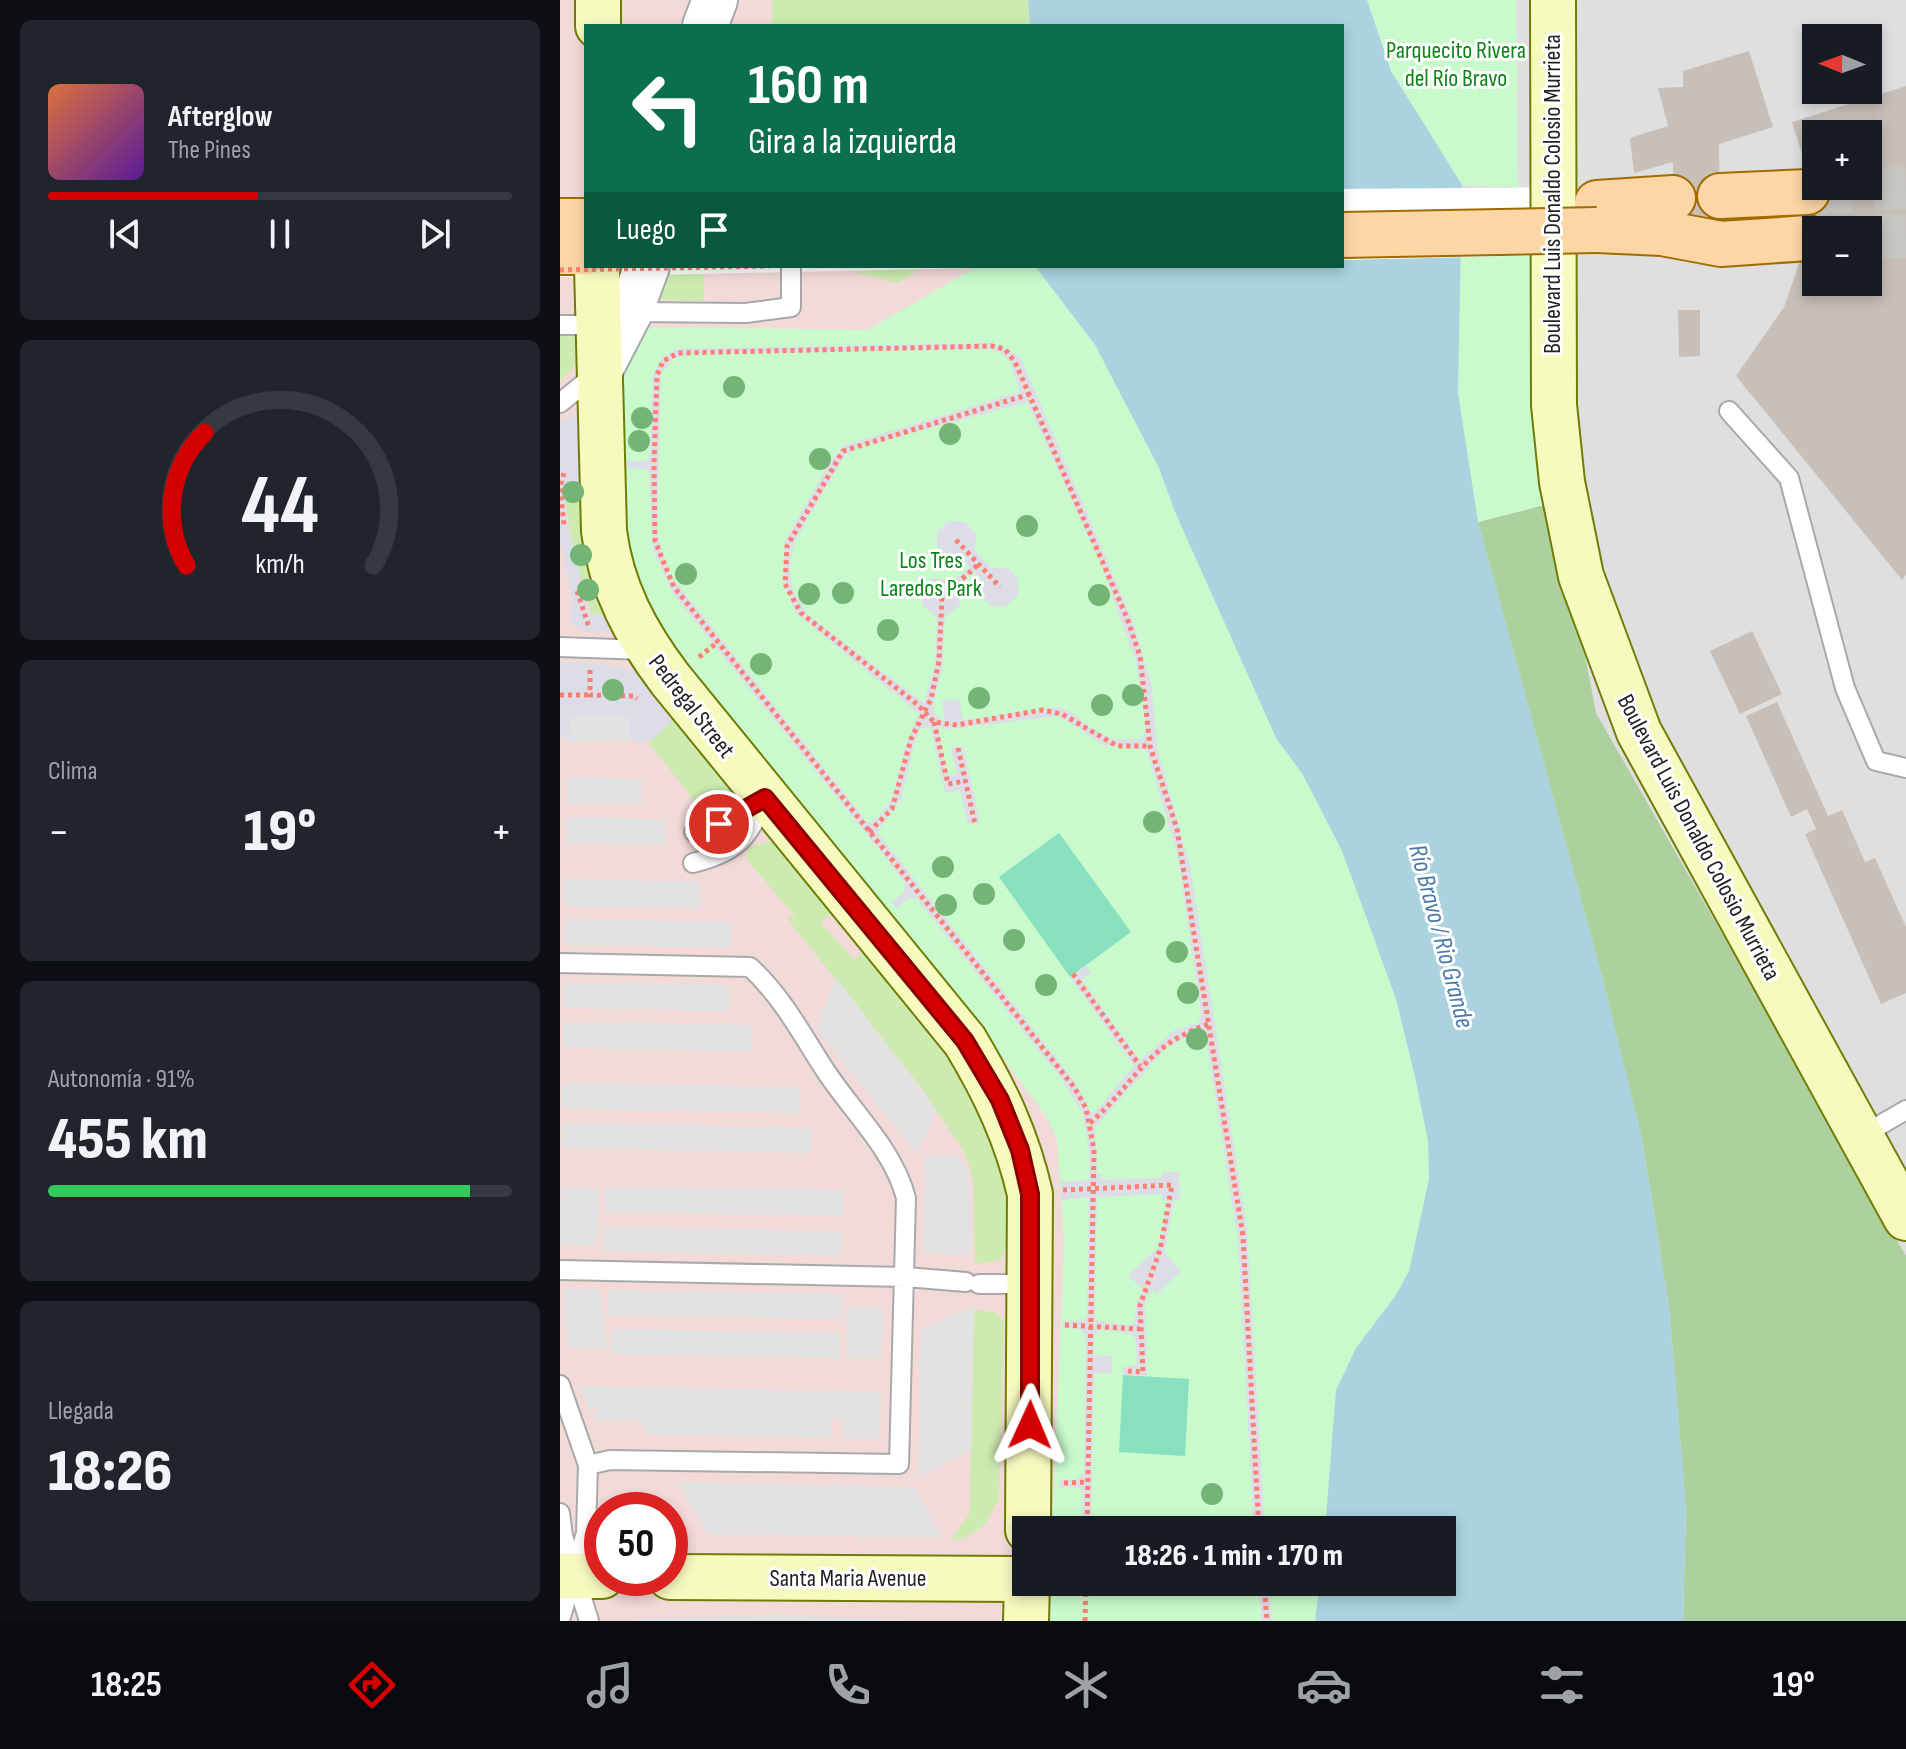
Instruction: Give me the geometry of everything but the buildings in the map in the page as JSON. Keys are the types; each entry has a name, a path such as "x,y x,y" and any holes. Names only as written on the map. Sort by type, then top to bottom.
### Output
{"main road":[{"path":"598,0 598,24"},
{"name":"Boulevard Luis Donaldo Colosio Murrieta","path":"1553,0 1554,405 1562,482 1581,576 1639,732 1906,1218"},
{"path":"1720,196 1802,192"},
{"path":"1344,235 1597,216 1673,198"},
{"path":"1344,207 1597,216 1721,244 1802,238"},
{"path":"560,221 584,221"},
{"path":"560,252 590,291"},
{"name":"Pedregal Street","path":"590,291 600,370 608,559 621,601 648,650 965,1041 1000,1100 1020,1150 1030,1194 1028,1516"},
{"name":"Santa Maria Avenue","path":"688,1577 1012,1580"},
{"path":"1026,1596 1026,1621"}],"street":[{"path":"706,24 715,0"},
{"path":"590,291 642,268"}],"lane":[{"path":"590,291 746,313 791,307 791,268"},
{"path":"560,403 600,370"},
{"path":"1729,411 1789,478 1845,688 1867,746 1876,761 1906,768"},
{"path":"560,647 648,650"},
{"path":"694,832 707,831 765,798"},
{"path":"693,863 717,857 750,834 765,798"},
{"path":"560,963 750,967 774,989 824,1068 900,1172 906,1198 899,1464 610,1460 588,1465"},
{"path":"1861,1136 1906,1110"},
{"path":"560,1270 906,1277 1031,1284"},
{"path":"560,1385 588,1465 586,1533 574,1621"},
{"path":"560,1513 563,1536 579,1576 589,1621"},
{"path":"560,1620 579,1576"}],"path":[{"path":"590,291 755,268"},
{"path":"1087,1516 1094,1150 1090,1123 1074,1087 668,577 653,523 657,375 663,361 678,353 694,350 992,346 1005,349 1015,362 1131,630 1140,656 1150,746 1177,829 1243,1236 1258,1516"},
{"path":"1030,394 850,446 836,459 787,546 785,584 801,613 934,722 957,725 1042,710 1062,714 1117,746 1150,746"},
{"path":"956,540 1000,587"},
{"path":"869,832 892,809 911,739 926,715 939,661 942,597 979,564"},
{"path":"590,663 590,695"},
{"path":"560,695 634,696 640,703"},
{"path":"934,722 948,784 965,781"},
{"path":"958,748 975,824"},
{"path":"1073,974 1140,1066"},
{"path":"1090,1123 1140,1066 1181,1034 1209,1024"},
{"path":"1030,1194 1172,1185 1160,1250 1140,1305 1143,1372 1128,1371"},
{"path":"1063,1325 1140,1329"},
{"path":"1059,1483 1087,1482"},
{"path":"1085,1621 1086,1596"},
{"path":"1265,1596 1267,1621"}],"shaded area":[{"path":"560,0 1028,0 1030,24 584,24 584,268 1036,268 1336,1390 1326,1516 1012,1516 1012,1596 1318,1596 1315,1621 560,1621"},
{"path":"1367,0 1906,0 1906,1621 1683,1621 1686,1509 1466,453 1452,169 1418,119"},
{"path":"991,343 1020,356 1132,619 1152,686 1157,748 1190,866 1247,1230 1264,1516 1253,1516 1238,1239 1206,1037 1199,1034 1186,1037 1167,1047 1095,1127 1097,1174 1101,1174 1101,1180 1161,1178 1162,1172 1179,1172 1180,1199 1174,1200 1164,1252 1181,1271 1157,1294 1152,1290 1145,1302 1147,1376 1123,1375 1123,1367 1137,1365 1136,1340 1132,1334 1101,1329 1095,1334 1093,1355 1112,1356 1112,1373 1094,1373 1091,1516 1082,1516 1083,1492 1079,1488 1059,1487 1060,1480 1076,1480 1084,1473 1086,1335 1080,1329 1063,1328 1063,1321 1081,1321 1087,1317 1089,1197 1061,1200 1061,1179 1065,1182 1089,1180 1089,1149 1083,1114 1061,1078 917,899 908,898 896,909 892,903 904,892 905,882 673,594 653,550 649,473 645,469 627,468 627,461 646,461 650,456 653,376 661,360 677,349","holes":["989,349 1001,353 1010,362 1020,392 845,445 829,463 785,541 783,583 796,613 919,714 907,741 892,799 879,817 868,823 670,575 657,534 661,374 672,359 690,354","1027,402 1099,559 1136,661 1146,729 1142,739 1114,740 1092,729 1071,712 1056,707 963,720 959,699 942,701 945,721 937,717 933,707 942,668 945,617 960,605 958,586 974,572 980,578 980,595 991,606 1004,607 1018,596 1018,579 1008,568 991,568 975,550 976,534 965,522 949,521 937,532 937,548 947,560 964,560 970,567 953,581 934,578 922,589 922,605 937,617 935,665 924,703 809,616 793,591 789,567 795,541 845,455 857,448","1058,716 1104,745 1147,750 1178,857 1201,1011 1199,1023 1175,1030 1140,1060 1082,980 1091,973 1086,965 1070,977 1134,1066 1094,1113 1090,1111 1076,1083 877,832 902,797 914,744 921,728 931,728 945,793 960,790 968,825 980,822 963,746 951,748 957,774 948,776 938,728","1162,1194 1162,1200 1168,1201 1159,1247 1128,1275 1143,1290 1136,1304 1135,1322 1129,1325 1098,1321 1095,1316 1097,1197"]},
{"path":"572,416 582,422 587,488 564,490 567,520 588,610 593,615 609,615 613,629 607,632 581,631 570,622 572,600 560,541 560,422"},
{"path":"560,662 597,663 638,671 675,718 654,738 637,744 630,737 630,716 570,716 569,739 565,741 560,733"},
{"path":"569,716 630,716 630,741 569,742"},
{"path":"567,777 642,779 642,804 566,803"},
{"path":"566,817 666,819 666,845 566,843"},
{"path":"564,879 701,882 700,908 564,906"},
{"path":"565,919 731,922 731,947 565,945"},
{"path":"836,977 937,1111 917,1154 817,1030"},
{"path":"564,982 729,985 729,1011 563,1008"},
{"path":"563,1022 752,1025 751,1051 563,1048"},
{"path":"562,1083 800,1087 800,1113 562,1109"},
{"path":"562,1123 811,1128 811,1153 562,1148"},
{"path":"925,1155 955,1156 969,1171 971,1255 923,1253"},
{"path":"561,1187 599,1188 597,1246 560,1245"},
{"path":"605,1187 843,1190 843,1216 605,1212"},
{"path":"604,1227 842,1231 842,1256 604,1251"},
{"path":"563,1289 600,1290 607,1349 569,1348"},
{"path":"608,1290 841,1294 841,1319 608,1315"},
{"path":"974,1306 971,1450 919,1477 921,1330"},
{"path":"846,1307 884,1308 881,1358 846,1358"},
{"path":"612,1329 840,1333 840,1358 611,1354"},
{"path":"580,1386 881,1392 880,1439 843,1438 843,1418 832,1417 831,1438 644,1434 644,1426 634,1420 595,1420 595,1409 588,1409"},
{"path":"677,1482 915,1487 942,1538 708,1534 688,1500 688,1492 683,1492"},
{"path":"1259,1596 1270,1596 1272,1621 1262,1621"},
{"path":"782,1615 922,1621 628,1621 641,1619"}],"green space":[{"path":"772,0 1028,0 1030,24 772,24"},
{"name":"Parquecito Rivera del Río Bravo","path":"1367,0 1516,0 1518,187 1462,185 1391,71"},
{"path":"1545,207 1556,502 1478,522 1458,393 1457,284 1464,209"},
{"path":"669,268 704,268 704,301 658,300"},
{"path":"859,268 922,268 897,283 858,273"},
{"name":"Los Tres Laredos Park","path":"975,268 1037,268 1095,345 1159,468 1175,512 1276,738 1303,775 1342,851 1396,999 1428,1141 1429,1179 1409,1271 1396,1295 1356,1348 1336,1390 1326,1516 1053,1516 1064,1245 1057,1139 1048,1119 976,1021 750,748 645,611 621,535 619,388 622,367 644,327 868,330"},
{"path":"560,334 577,336 580,362 560,381"},
{"path":"568,487 587,488 609,615 591,614 574,558 564,493"},
{"path":"1556,502 1596,713 1906,1256 1906,1621 1683,1621 1686,1509 1669,1307 1642,1139 1603,980 1478,522"},
{"path":"675,718 729,788 732,802 718,813 701,809 648,742"},
{"path":"1059,833 1131,932 1070,977 999,877"},
{"path":"772,841 832,910 821,923 854,960 865,950 928,1023 960,1069 986,1122 1006,1183 1010,1212 1008,1238 1000,1260 975,1264 973,1179 965,1153 920,1086 786,917 796,917 747,860 748,847"},
{"path":"974,1310 996,1312 1004,1322 999,1498 984,1526 963,1539 951,1540 970,1512"},
{"path":"1123,1375 1189,1379 1185,1456 1119,1452"},
{"path":"1051,1596 1318,1596 1315,1621 1050,1621"}],"water":[{"name":"Río Bravo / Rio Grande","path":"1028,0 1367,0 1391,71 1462,185 1458,393 1478,522 1603,980 1642,1139 1669,1307 1686,1509 1683,1621 1315,1621 1318,1596 1456,1596 1456,1516 1326,1516 1336,1390 1356,1348 1396,1295 1409,1271 1429,1179 1428,1141 1415,1077 1396,999 1342,851 1303,775 1276,738 1175,512 1159,468 1095,345 1037,268 1344,268 1344,24 1030,24"}],"pier":[{"path":"1597,187 1598,254 1344,260 1344,189"},
{"path":"560,199 584,199 584,268 976,268 560,277"}],"tunnel":[{"path":"1882,189 1906,188"},
{"path":"1882,237 1906,236"}],"route":[{"path":"719,824 765,798 965,1041 1000,1100 1020,1150 1030,1194 1030,1425"}]}
